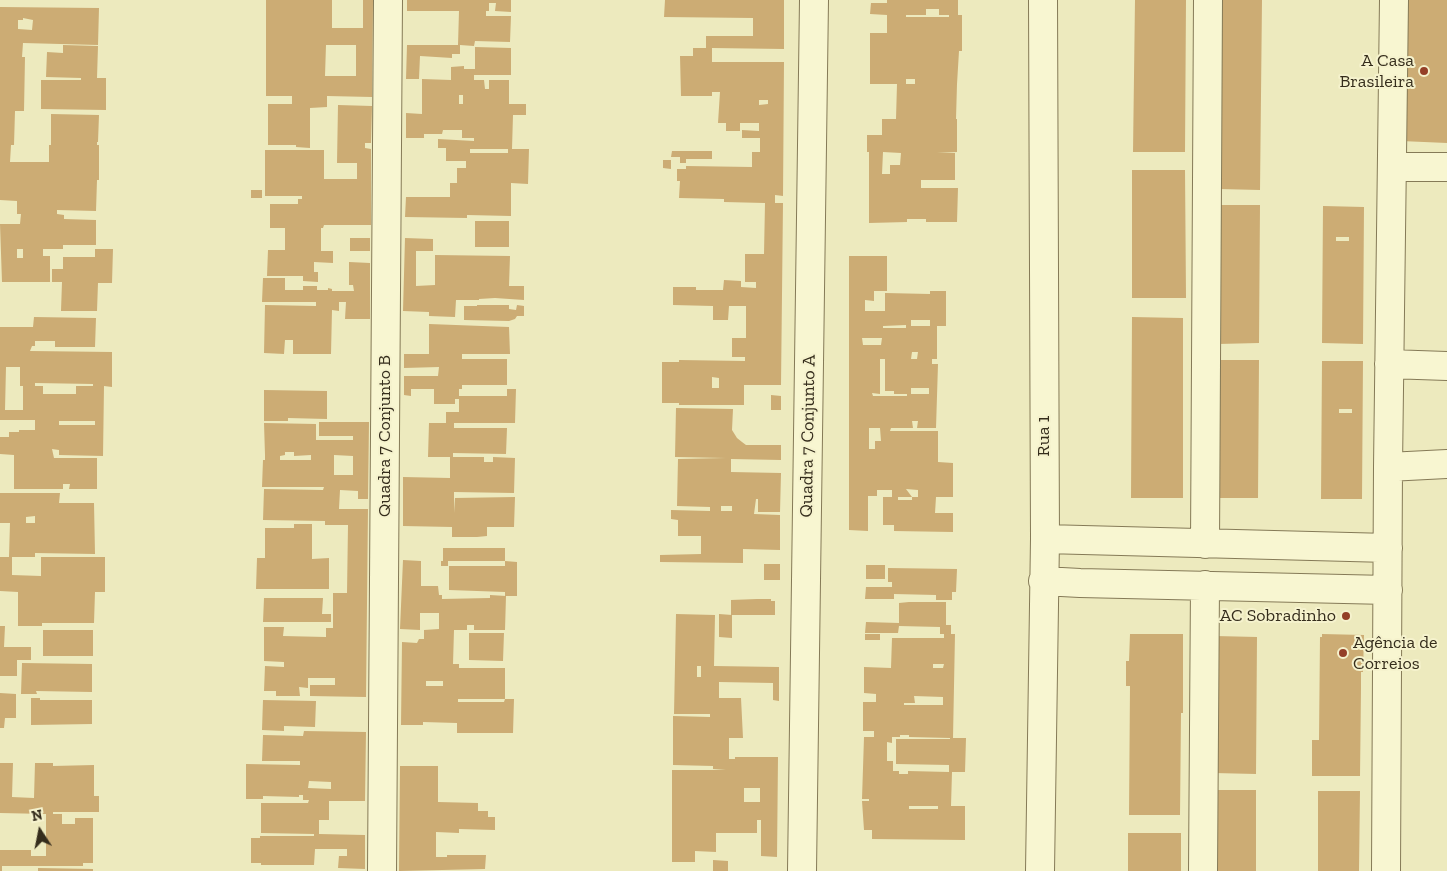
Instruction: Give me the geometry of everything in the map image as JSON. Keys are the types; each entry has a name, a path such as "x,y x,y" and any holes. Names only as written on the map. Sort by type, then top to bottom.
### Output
{"street":[{"name":"Quadra 7 Conjunto B","path":"382,871 388,0"},
{"name":"Quadra 7 Conjunto A","path":"802,871 814,0"},
{"name":"Rua 1","path":"1040,871 1045,539 1043,0"},
{"path":"1205,544 1208,0"},
{"path":"1386,871 1388,467 1394,0"},
{"path":"1392,167 1447,167"},
{"path":"1389,364 1447,366"},
{"path":"1388,467 1447,464"},
{"path":"1045,539 1388,548"},
{"path":"1130,583 1131,541"},
{"path":"1332,588 1334,547"},
{"path":"1044,581 1388,590"},
{"path":"1203,871 1205,585"}],"building":[{"path":"266,0 332,0 332,28 363,28 363,0 373,0 372,97 327,96 327,107 310,108 310,148 296,147 296,145 268,145 268,104 292,104 292,96 266,96","holes":["326,45 356,45 356,76 325,76"]},
{"path":"407,0 511,0 511,12 495,11 496,3 489,3 489,11 486,11 486,16 511,16 510,42 475,41 474,46 460,45 460,54 452,54 452,58 420,56 419,79 406,79 407,45 458,45 459,11 407,11"},
{"path":"665,0 784,0 784,49 712,48 712,62 784,62 783,196 775,195 775,203 783,203 781,385 744,385 744,405 679,405 679,403 662,403 662,362 679,362 679,360 745,361 745,357 732,357 732,338 746,338 746,306 729,306 728,320 713,320 713,306 673,305 673,287 696,287 696,290 723,290 724,280 741,281 741,287 756,288 756,282 745,282 745,254 764,254 765,203 724,202 724,199 679,198 680,181 677,181 677,169 686,169 686,166 752,167 752,152 760,152 760,138 742,138 742,130 759,131 759,123 740,123 740,131 726,131 726,123 718,123 720,92 712,92 712,96 681,96 680,56 693,56 693,48 706,48 706,36 753,36 753,18 664,17","holes":["759,100 768,100 768,104 759,105","712,377 719,378 719,388 712,388"]},
{"path":"887,0 958,0 958,15 962,15 962,51 959,51 957,84 957,152 937,153 955,153 955,180 921,180 921,188 958,188 957,222 926,222 926,219 907,219 907,222 869,223 869,152 867,152 867,135 882,135 882,119 896,119 897,84 870,84 870,33 887,33 887,15 870,14 871,3 887,3","holes":["926,9 939,9 939,15 949,15 949,17 906,17 906,15 926,15","906,79 915,79 915,84 906,84","883,152 901,153 900,165 890,165 890,174 882,174"]},
{"path":"1135,0 1186,0 1185,152 1133,152"},
{"path":"1220,0 1262,0 1260,190 1219,189"},
{"name":"A Casa Brasileira","path":"1403,0 1447,0 1447,143 1401,141"},
{"path":"0,7 99,8 98,45 23,43 22,57 25,57 24,111 15,111 14,145 11,145 10,162 49,162 51,114 99,115 97,145 99,145 99,180 97,180 96,211 57,210 57,214 64,215 64,219 96,220 96,245 63,245 63,249 43,249 43,256 50,256 50,282 2,282 0,224 20,224 21,214 17,214 17,201 0,200","holes":["23,18 33,20 32,30 18,29 18,20 23,20","17,249 23,249 23,258 17,258"]},
{"path":"63,45 98,46 97,78 106,78 106,110 41,109 41,80 81,80 81,78 46,77 47,52 63,53"},
{"path":"475,47 511,48 511,75 474,75 474,80 484,80 485,89 489,89 489,80 509,80 509,104 526,104 526,115 513,115 512,149 529,149 528,184 511,183 511,216 467,215 467,218 405,217 406,197 450,197 450,183 457,183 457,168 466,168 466,161 446,161 446,148 438,148 438,139 474,141 474,138 462,138 462,130 443,130 442,134 424,134 424,138 406,138 406,113 422,114 422,79 451,80 451,67 464,66 464,69 475,69","holes":["459,95 463,95 463,104 459,104","470,149 508,149 508,153 470,153"]},
{"path":"338,105 372,106 371,143 365,143 365,148 371,149 371,225 324,225 321,228 321,251 333,251 333,263 314,262 314,272 318,272 318,282 303,281 303,276 267,276 268,250 285,250 285,228 270,228 270,204 298,204 298,199 302,199 302,196 265,196 265,150 324,150 324,179 357,179 357,163 337,163"},
{"path":"672,151 712,151 712,159 686,159 686,163 680,163 680,157 671,157"},
{"path":"663,160 671,160 671,169 663,168"},
{"path":"1132,170 1185,170 1186,298 1132,298"},
{"path":"251,190 262,190 262,198 251,198"},
{"path":"1219,205 1260,205 1259,343 1218,344"},
{"path":"1323,206 1364,207 1363,344 1322,343","holes":["1336,237 1349,237 1349,241 1336,241"]},
{"path":"475,221 509,221 509,247 475,247"},
{"path":"350,238 370,238 370,251 350,251"},
{"path":"405,238 433,239 433,251 416,251 416,286 435,285 435,255 510,256 509,286 524,286 524,300 495,298 456,300 455,317 429,316 429,312 403,311"},
{"path":"95,249 113,249 112,283 98,283 97,311 61,311 62,282 52,282 52,269 63,269 63,257 95,257"},
{"path":"849,256 887,256 887,291 874,291 874,301 865,300 865,311 885,311 885,293 930,294 930,291 946,291 946,326 937,326 937,359 932,359 932,364 938,364 936,428 917,428 918,421 912,421 913,428 891,428 890,431 938,431 938,462 953,463 953,497 936,497 935,513 953,513 953,532 894,531 894,525 883,525 883,497 892,497 892,490 877,490 877,496 868,496 868,531 849,530","holes":["911,320 930,320 930,326 911,326","906,325 906,328 883,328 883,326","862,338 882,338 881,345 863,345","912,352 918,352 917,359 911,359","880,359 885,359 885,391 894,391 894,394 907,394 907,396 873,396 872,393 880,394","911,388 929,388 929,394 911,394","869,428 880,428 881,441 875,441 875,449 869,449","906,489 918,490 918,497 912,497","898,497 912,497 912,500 898,500"]},
{"path":"349,262 370,263 370,319 345,319 346,302 339,302 339,311 332,310 331,354 293,354 293,340 285,340 284,354 264,353 265,305 316,306 316,302 262,302 263,278 285,278 285,290 303,290 303,286 317,286 317,290 328,290 328,288 332,289 332,291 354,291 353,285 349,285"},
{"path":"509,305 509,309 516,310 517,305 524,306 524,316 517,316 509,321 464,320 464,306"},
{"path":"34,317 96,318 95,347 55,347 55,341 35,341 35,346 32,346 30,351 112,352 112,387 104,386 103,456 59,455 59,450 52,449 54,458 97,458 97,489 69,489 70,484 63,484 63,489 14,489 14,455 0,454 0,437 9,437 9,432 19,432 19,430 35,430 35,420 0,420 0,327 33,327","holes":["6,367 20,367 20,386 23,386 23,410 5,410","35,383 93,384 93,386 76,386 76,394 43,394 43,386 35,386","59,421 95,421 95,425 59,425"]},
{"path":"1132,317 1183,318 1183,498 1131,498"},
{"path":"429,324 509,327 510,354 462,354 462,359 507,359 507,385 462,385 462,389 459,389 459,396 507,396 507,389 516,389 515,423 454,423 454,428 507,428 506,454 453,453 453,457 484,457 484,462 493,462 493,457 515,458 514,493 454,492 454,513 455,498 515,497 514,527 487,527 487,536 452,537 452,527 403,526 403,477 450,478 450,457 428,457 429,423 446,423 446,412 459,412 459,399 455,399 455,404 434,404 434,389 411,389 411,396 404,395 404,376 438,376 439,367 404,368 404,354 429,354"},
{"path":"1217,360 1259,360 1258,498 1217,498"},
{"path":"1322,361 1363,361 1362,499 1321,499","holes":["1339,409 1352,409 1352,413 1339,413"]},
{"path":"264,390 327,391 327,419 288,418 288,421 264,421"},
{"path":"771,395 781,396 781,410 771,410"},
{"path":"676,408 733,409 732,430 737,438 746,445 781,445 781,460 731,459 731,472 781,473 780,512 758,512 758,499 756,499 754,514 780,515 780,550 743,549 743,563 660,562 660,555 701,554 701,536 678,536 678,520 671,519 671,510 710,511 710,507 677,506 678,459 726,458 675,457","holes":["721,506 732,506 732,511 721,511"]},
{"path":"319,422 369,422 368,499 358,499 358,491 340,490 339,509 368,509 366,697 310,696 310,685 335,685 335,678 308,678 308,688 299,687 300,696 276,696 276,691 264,691 265,666 284,667 284,662 264,661 264,627 284,627 283,636 326,637 326,628 333,628 333,593 347,593 348,525 325,525 325,521 263,520 264,489 323,490 324,487 262,487 263,460 265,460 264,423 316,424 316,440 353,440 353,436 319,436","holes":["285,452 294,452 294,456 311,455 311,460 280,460 280,456 285,455","334,455 353,456 353,475 334,475"]},
{"path":"0,493 60,493 59,503 94,503 95,554 35,553 35,557 12,557 12,575 41,576 41,557 105,557 105,592 95,592 94,623 42,623 42,626 18,626 18,592 0,591 0,557 9,557 10,523 0,523","holes":["35,516 35,523 26,523 26,517"]},
{"path":"294,524 312,524 312,559 329,558 329,589 256,589 257,558 265,558 265,528 294,528"},
{"path":"443,548 505,548 505,561 448,561 448,566 441,566"},
{"path":"403,560 421,561 421,586 438,586 439,595 442,595 442,599 490,598 490,595 506,596 505,630 474,630 474,625 467,625 467,630 454,630 453,664 459,664 459,668 505,668 505,699 514,699 513,733 457,733 457,723 423,722 423,725 401,725 402,642 417,643 419,639 424,639 424,630 439,629 439,613 420,613 420,630 400,629","holes":["426,681 443,681 443,686 426,686","458,699 505,699 504,702 458,702"]},
{"path":"505,561 517,562 517,596 505,596 505,592 449,590 449,566 505,566"},
{"path":"764,564 780,564 780,580 764,580"},
{"path":"866,565 885,565 885,579 866,579"},
{"path":"888,568 957,569 956,592 952,592 952,600 936,600 936,595 894,594 894,599 865,599 866,587 892,587 892,582 888,582"},
{"path":"264,598 323,598 322,614 331,614 331,622 263,622"},
{"path":"771,599 771,601 775,601 775,615 731,615 731,600"},
{"path":"946,602 946,625 951,625 951,634 955,634 953,738 966,738 965,772 952,772 951,806 965,806 965,840 872,839 872,830 864,830 862,801 869,801 869,799 862,799 864,737 874,737 874,731 863,731 863,702 876,702 876,694 864,693 864,667 891,668 892,638 944,638 944,634 940,634 940,627 899,626 898,633 865,633 866,622 899,623 899,603","holes":["933,664 944,664 943,668 933,668","914,696 943,697 943,705 904,705 904,703 915,703","900,735 909,735 909,737 950,738 896,739 896,764 949,765 949,772 908,771 908,774 899,774 899,771 893,771 893,761 887,761 887,742 892,743 892,737 900,737","909,806 938,806 938,809 909,809"]},
{"path":"676,614 715,615 714,666 779,667 779,701 773,700 773,683 719,682 719,698 741,698 743,738 729,738 729,759 735,759 735,757 778,757 777,857 761,856 761,820 757,820 757,833 716,833 716,852 695,851 695,862 672,862 672,770 726,770 713,769 713,766 673,765 673,716 710,717 710,714 674,714","holes":["697,666 701,666 701,677 697,677","744,788 760,788 760,802 744,802"]},
{"path":"719,614 732,615 732,638 719,637"},
{"path":"0,626 5,626 4,647 31,647 31,660 17,660 17,676 0,676"},
{"path":"43,630 93,630 93,656 43,656"},
{"path":"469,633 504,633 503,661 469,660"},
{"path":"865,634 880,634 880,640 865,640"},
{"path":"1130,634 1183,634 1180,815 1129,815 1130,686 1126,686 1126,661 1129,661"},
{"path":"1322,634 1364,635 1363,672 1361,672 1360,776 1312,776 1312,740 1319,740 1320,637 1322,637"},
{"path":"1215,636 1257,637 1256,774 1214,773"},
{"path":"22,663 92,664 92,692 36,691 37,694 21,694"},
{"path":"0,693 16,694 16,718 5,718 4,728 0,728"},
{"path":"31,698 40,698 40,700 92,700 92,724 31,725"},
{"path":"263,700 316,701 315,727 284,726 284,731 262,730"},
{"path":"304,731 366,732 365,801 329,801 329,820 319,820 319,834 365,835 365,869 338,868 339,856 347,856 347,849 315,849 314,865 261,865 261,863 251,863 251,838 260,838 260,836 314,836 314,834 261,833 261,803 308,803 309,800 303,800 303,795 299,795 299,797 263,796 263,799 246,799 246,764 300,765 300,761 262,761 263,735 303,736","holes":["309,781 331,782 331,789 308,788"]},
{"path":"0,763 13,763 12,797 34,798 35,763 53,763 53,766 94,765 94,796 99,796 99,812 53,812 53,814 62,814 62,824 75,824 75,818 93,818 93,863 83,863 83,866 2,866 2,871 0,871 0,850 31,850 31,856 46,856 46,814 0,813"},
{"path":"400,766 438,766 438,802 478,803 478,811 488,811 488,817 495,817 495,830 459,829 459,833 436,832 436,857 447,857 447,855 486,855 485,869 399,871"},
{"path":"1215,790 1256,790 1256,871 1214,871"},
{"path":"1318,791 1360,791 1359,871 1318,871"},
{"path":"1128,833 1181,833 1181,871 1128,871"},
{"path":"713,860 728,861 728,871 713,871"},
{"path":"38,868 93,869 93,871 38,871"}],"place":[{"name":"A Casa Brasileira","path":"1424,71"},
{"name":"AC Sobradinho","path":"1346,616"},
{"name":"Agência de Correios","path":"1343,653"}]}
